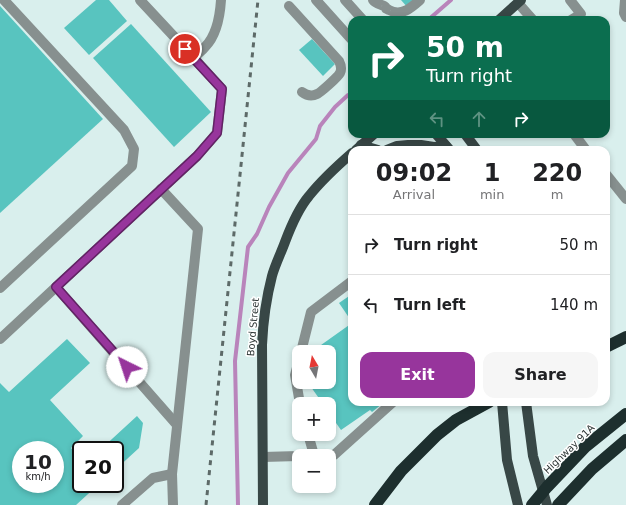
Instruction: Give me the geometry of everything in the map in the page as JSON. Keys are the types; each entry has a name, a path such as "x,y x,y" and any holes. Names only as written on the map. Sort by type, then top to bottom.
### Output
{"highway":[{"path":"610,345 626,337"},
{"path":"456,420 465,406"},
{"path":"375,505 401,471 437,435 456,420 482,406"},
{"name":"Highway 91A","path":"532,505 547,487 585,448 626,414"},
{"path":"558,505 592,470 626,440"}],"main road":[{"path":"503,16 519,1"},
{"path":"360,146 369,138"},
{"path":"439,138 446,146"},
{"path":"397,146 428,146"},
{"name":"Boyd Street","path":"263,505 262,345 267,298 272,275 288,233 309,196 348,156"},
{"path":"502,406 507,460 518,505"},
{"path":"527,406 533,456 547,505"}],"street":[{"path":"0,288 132,166 134,150 124,130 4,0"},
{"path":"0,339 197,156 217,133 222,89 140,0"},
{"path":"194,58 206,46 213,36 221,10 221,0"},
{"path":"316,0 348,36"},
{"path":"345,0 359,16"},
{"path":"373,0 376,4 383,3 388,10 395,13 406,12 420,0"},
{"path":"570,0 581,14 578,16"},
{"path":"625,0 624,13 626,17"},
{"path":"519,1 530,16"},
{"path":"289,6 339,61 341,67 336,78 317,94 311,96 302,92"},
{"path":"610,179 626,200"},
{"path":"162,189 198,229 172,474 173,505"},
{"path":"303,345 311,312 348,285"},
{"path":"56,287 177,425"},
{"path":"336,453 389,406"},
{"path":"263,457 292,456"},
{"path":"122,505 153,478 172,474"}],"building":[{"path":"96,0 109,0 127,21 89,55 64,28"},
{"path":"401,0 417,0 408,8"},
{"path":"0,6 103,119 0,213"},
{"path":"131,24 211,112 174,147 93,58"},
{"path":"312,39 335,64 323,76 299,50"},
{"path":"348,297 348,316 339,303"},
{"path":"348,326 348,406 380,406 372,412 370,410 341,430 336,423 336,397 318,397 312,389 336,389 336,345 321,345"},
{"path":"67,339 90,363 50,400 83,436 78,441 72,441 72,493 89,493 76,505 0,505 0,383 9,392"},
{"path":"137,416 143,423 139,448 124,462 124,441 110,441"}],"waterway":[{"path":"433,16 451,0"},
{"path":"238,505 235,361 248,247 257,234 269,207 288,173 316,139 320,126 335,107 348,95"}],"railway":[{"path":"206,505 258,0"}],"route":[{"path":"127,367 56,287 197,156 217,133 222,89 185,49"}]}
